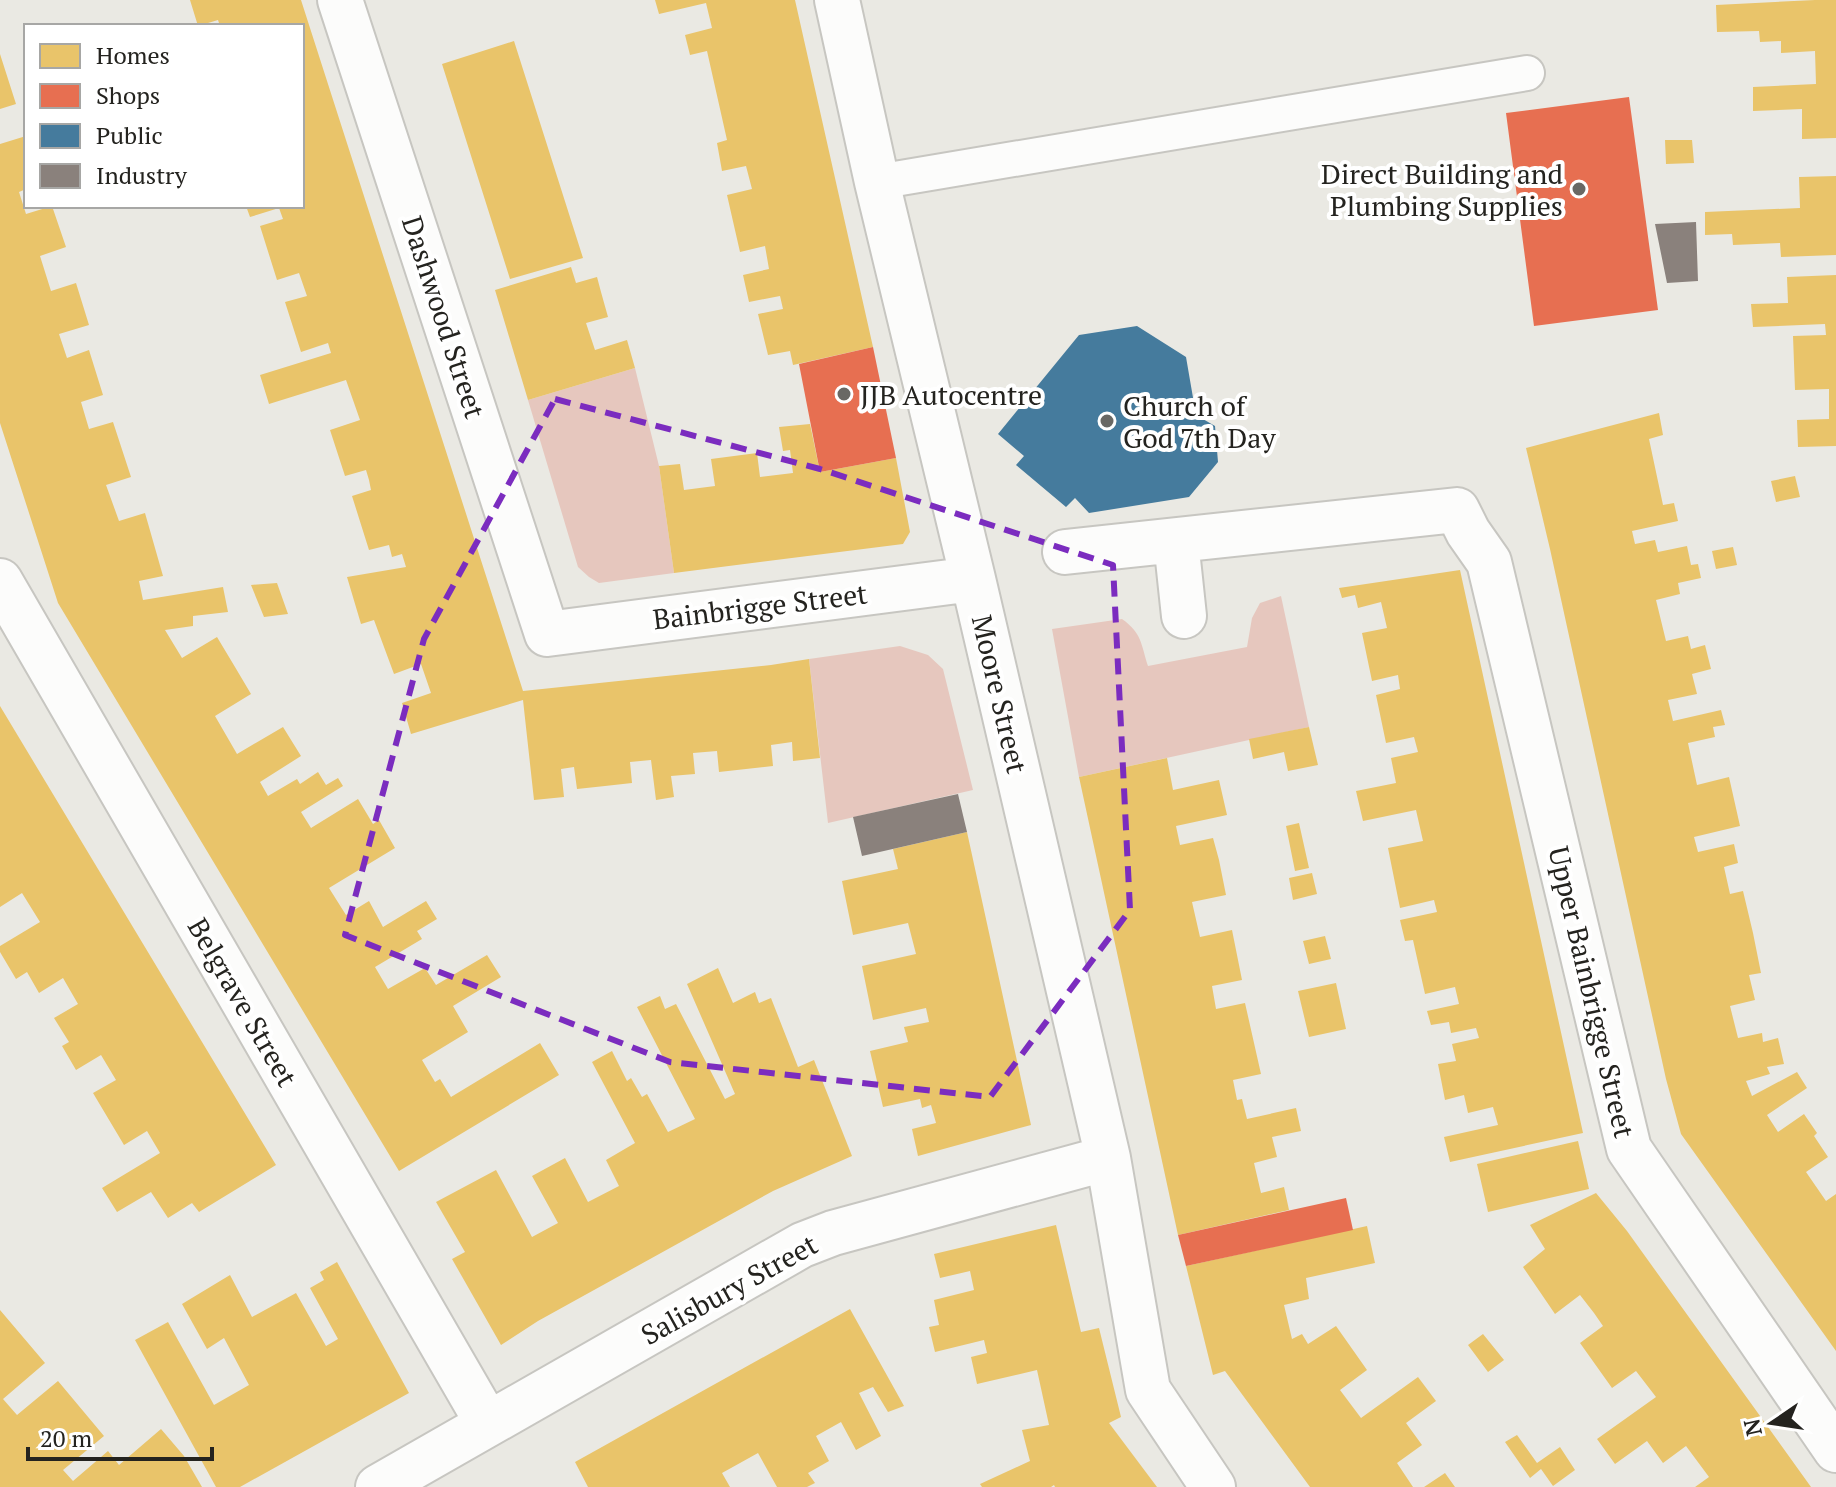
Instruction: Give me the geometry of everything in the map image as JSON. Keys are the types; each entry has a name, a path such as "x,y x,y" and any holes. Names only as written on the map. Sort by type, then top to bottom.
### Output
{"street":[{"name":"Dashwood Street","path":"340,0 547,634"},
{"name":"Moore Street","path":"837,0 877,182 1108,1158 1148,1390 1213,1487"},
{"name":"Upper Bainbrigge Street","path":"1176,541 1457,510 1489,562 1629,1149 1836,1450"},
{"path":"1065,552 1176,541 1184,616"},
{"name":"Bainbrigge Street","path":"547,634 973,579"},
{"name":"Belgrave Street","path":"0,581 488,1424"},
{"name":"Salisbury Street","path":"378,1487 802,1245 833,1233 1108,1158"}],"lane":[{"path":"877,182 1527,73"}],"highlighted area":[{"path":"555,399 820,469 1113,565 1130,910 990,1097 670,1062 345,935 424,639"}],"shaded area":[{"path":"635,368 659,466 674,573 599,583 578,567 528,400"},
{"path":"1281,596 1309,727 1079,777 1052,629 1122,619 1137,634 1148,666 1247,647 1252,618 1260,603"},
{"path":"900,646 928,655 943,669 973,790 828,823 809,659"}],"building: Homes":[{"path":"190,0 301,0 523,691 809,659 820,758 793,761 792,742 771,745 773,766 719,772 717,751 693,753 695,774 671,776 674,797 656,800 651,760 630,762 632,783 577,789 574,767 561,769 564,797 534,800 523,700 411,734 402,703 431,693 421,664 394,674 374,620 361,624 347,577 406,567 402,554 392,557 389,545 369,550 352,496 371,490 366,470 345,476 330,430 360,420 346,380 269,404 260,375 331,353 328,343 301,352 285,302 307,296 299,273 277,280 260,226 283,219 279,208 304,208 304,24 219,24 218,20 197,24"},
{"path":"655,0 795,0 873,347 793,365 790,351 768,355 758,314 783,309 780,296 749,302 743,275 769,269 765,246 740,252 727,195 752,189 746,166 722,171 717,143 727,140 707,51 690,55 685,35 712,28 706,3 659,14"},
{"path":"1836,0 1836,138 1802,139 1802,109 1753,111 1753,87 1816,84 1815,51 1781,53 1781,41 1760,42 1759,31 1717,32 1716,5"},
{"path":"514,41 583,258 510,279 442,64"},
{"path":"0,54 16,104 0,109"},
{"path":"24,137 24,190 19,192 26,214 53,208 66,247 40,256 51,291 76,283 89,325 59,334 67,358 89,350 103,395 81,402 89,429 113,422 131,477 106,485 119,521 145,513 163,576 139,581 143,600 223,587 228,612 193,616 193,626 165,630 182,658 217,637 251,694 215,716 237,754 283,727 301,756 260,782 268,796 297,779 300,784 318,772 326,785 338,778 343,786 301,812 311,828 358,799 373,824 379,820 395,848 329,888 346,915 369,901 383,927 426,901 437,919 417,931 422,939 375,967 388,989 425,968 436,985 487,955 501,977 453,1006 468,1032 422,1060 435,1082 440,1079 451,1097 540,1043 559,1075 399,1171 58,603 0,423 0,144"},
{"path":"1665,140 1692,140 1694,163 1666,164"},
{"path":"1836,176 1836,255 1781,257 1780,243 1733,245 1732,234 1705,235 1705,212 1800,208 1799,177"},
{"path":"247,208 279,208 250,217"},
{"path":"571,267 576,283 597,277 608,317 586,323 595,350 627,340 635,368 528,400 495,290"},
{"path":"1836,275 1836,446 1798,447 1797,420 1829,419 1829,389 1795,390 1793,336 1826,335 1825,324 1753,327 1751,304 1788,303 1787,277"},
{"path":"1659,413 1663,435 1649,439 1663,505 1674,503 1678,521 1632,531 1635,544 1655,540 1658,552 1687,546 1691,565 1698,564 1701,578 1678,583 1680,594 1656,600 1666,641 1688,636 1691,649 1705,645 1711,669 1692,674 1697,694 1668,700 1673,721 1721,710 1725,725 1713,727 1715,737 1688,743 1697,785 1729,777 1740,826 1694,837 1698,852 1734,844 1738,863 1724,867 1730,894 1743,891 1761,973 1749,975 1755,1000 1730,1006 1738,1038 1762,1033 1763,1042 1778,1038 1784,1064 1767,1067 1770,1074 1746,1081 1752,1096 1797,1072 1807,1088 1767,1115 1778,1132 1804,1114 1828,1157 1806,1172 1826,1201 1836,1194 1836,1351 1681,1134 1666,1079 1526,448"},
{"path":"810,424 820,472 896,458 910,532 903,544 674,573 659,466 680,464 684,490 715,486 711,459 757,453 760,477 793,473 790,450 783,451 779,427"},
{"path":"1795,476 1800,497 1776,502 1771,481"},
{"path":"1733,547 1737,565 1716,569 1712,551"},
{"path":"1460,570 1583,1133 1450,1162 1444,1137 1498,1125 1493,1107 1468,1113 1464,1095 1445,1100 1438,1064 1456,1061 1452,1044 1479,1038 1476,1028 1451,1033 1449,1022 1431,1025 1427,1011 1459,1004 1455,987 1425,994 1413,940 1405,941 1400,920 1437,912 1434,900 1400,908 1388,848 1423,841 1416,810 1363,821 1356,791 1396,783 1391,758 1418,752 1414,737 1386,743 1376,695 1400,689 1398,675 1372,681 1362,633 1387,628 1381,602 1358,608 1355,595 1342,598 1339,588"},
{"path":"277,583 288,614 264,617 251,585"},
{"path":"0,706 276,1165 199,1212 192,1203 168,1218 151,1192 117,1212 102,1188 160,1153 147,1131 124,1145 93,1093 116,1080 101,1055 76,1070 62,1046 69,1042 54,1018 78,1004 63,978 39,993 27,972 16,979 0,952 0,946 40,922 22,893 0,907"},
{"path":"1309,727 1318,765 1288,771 1284,752 1253,759 1249,739"},
{"path":"1167,758 1173,790 1219,780 1227,815 1176,826 1180,845 1213,838 1219,860 1226,895 1192,902 1200,937 1232,930 1242,980 1212,986 1216,1009 1245,1003 1261,1074 1233,1080 1237,1100 1242,1099 1247,1119 1296,1108 1301,1131 1272,1137 1277,1157 1254,1163 1261,1193 1284,1187 1289,1210 1178,1235 1079,777"},
{"path":"1299,823 1309,868 1295,871 1286,826"},
{"path":"967,832 1031,1125 918,1156 912,1129 936,1123 931,1105 922,1108 920,1099 883,1107 870,1051 908,1042 904,1027 929,1022 926,1008 873,1020 862,966 916,954 908,923 853,935 842,881 898,869 893,849"},
{"path":"1312,873 1317,894 1293,900 1289,878"},
{"path":"1325,936 1331,959 1309,964 1303,941"},
{"path":"718,968 733,1003 755,992 759,1003 771,998 798,1067 814,1060 852,1156 773,1191 538,1321 501,1345 452,1259 465,1252 436,1202 496,1170 532,1237 558,1223 532,1176 565,1158 588,1202 619,1186 606,1160 635,1143 592,1062 612,1051 627,1081 631,1078 642,1097 647,1094 668,1132 695,1119 637,1007 660,996 665,1009 676,1004 725,1099 735,1094 687,984"},
{"path":"1336,983 1346,1029 1309,1037 1298,991"},
{"path":"1578,1141 1589,1189 1488,1212 1477,1164"},
{"path":"1596,1193 1627,1231 1811,1487 1695,1487 1709,1477 1686,1446 1663,1463 1647,1441 1615,1464 1597,1439 1656,1397 1636,1371 1612,1388 1580,1343 1603,1326 1594,1313 1580,1295 1555,1314 1523,1267 1545,1249 1530,1225"},
{"path":"1056,1225 1081,1332 1099,1328 1121,1417 1109,1423 1157,1487 982,1487 980,1484 1030,1461 1022,1430 1049,1425 1037,1370 977,1384 971,1357 987,1353 984,1340 935,1352 929,1327 939,1325 934,1300 974,1290 970,1271 940,1278 934,1254"},
{"path":"1367,1226 1375,1263 1306,1278 1309,1299 1284,1305 1292,1339 1302,1334 1308,1344 1336,1326 1367,1370 1340,1390 1361,1418 1418,1377 1436,1401 1406,1423 1422,1445 1397,1463 1413,1487 1310,1487 1225,1371 1213,1375 1186,1266"},
{"path":"337,1262 409,1393 240,1487 216,1487 135,1340 168,1322 214,1405 249,1385 224,1338 207,1349 182,1304 230,1275 252,1317 296,1293 326,1346 338,1339 310,1288 324,1280 320,1272"},
{"path":"850,1309 904,1406 888,1412 873,1387 859,1393 881,1436 856,1450 841,1422 816,1436 829,1461 808,1473 815,1483 807,1487 777,1487 758,1453 722,1473 730,1487 588,1487 575,1462"},
{"path":"0,1310 45,1363 3,1399 17,1415 58,1381 104,1436 63,1470 73,1481 108,1451 119,1465 161,1429 184,1456 202,1487 0,1487"},
{"path":"1483,1334 1504,1360 1488,1372 1468,1345"},
{"path":"1517,1435 1537,1463 1560,1447 1575,1470 1553,1486 1541,1469 1530,1478 1505,1442"},
{"path":"1445,1473 1455,1487 1424,1487"}],"building: Shops":[{"name":"Direct Building and Plumbing Supplies","path":"1629,97 1658,310 1534,326 1506,113"},
{"name":"JJB Autocentre","path":"873,347 896,458 820,472 799,364"},
{"path":"1346,1198 1353,1230 1186,1266 1178,1235"}],"building: Public":[{"name":"Church of God 7th Day","path":"1137,326 1186,357 1196,415 1215,426 1218,462 1189,497 1089,513 1075,498 1066,507 1016,465 1024,456 998,434 1079,335"}],"building: Industry":[{"path":"1696,222 1698,281 1667,283 1655,224"},
{"path":"958,794 967,832 862,856 853,817"}],"place":[{"name":"Direct Building and Plumbing Supplies","path":"1579,189"},
{"name":"JJB Autocentre","path":"844,394"},
{"name":"Church of God 7th Day","path":"1107,421"}]}
